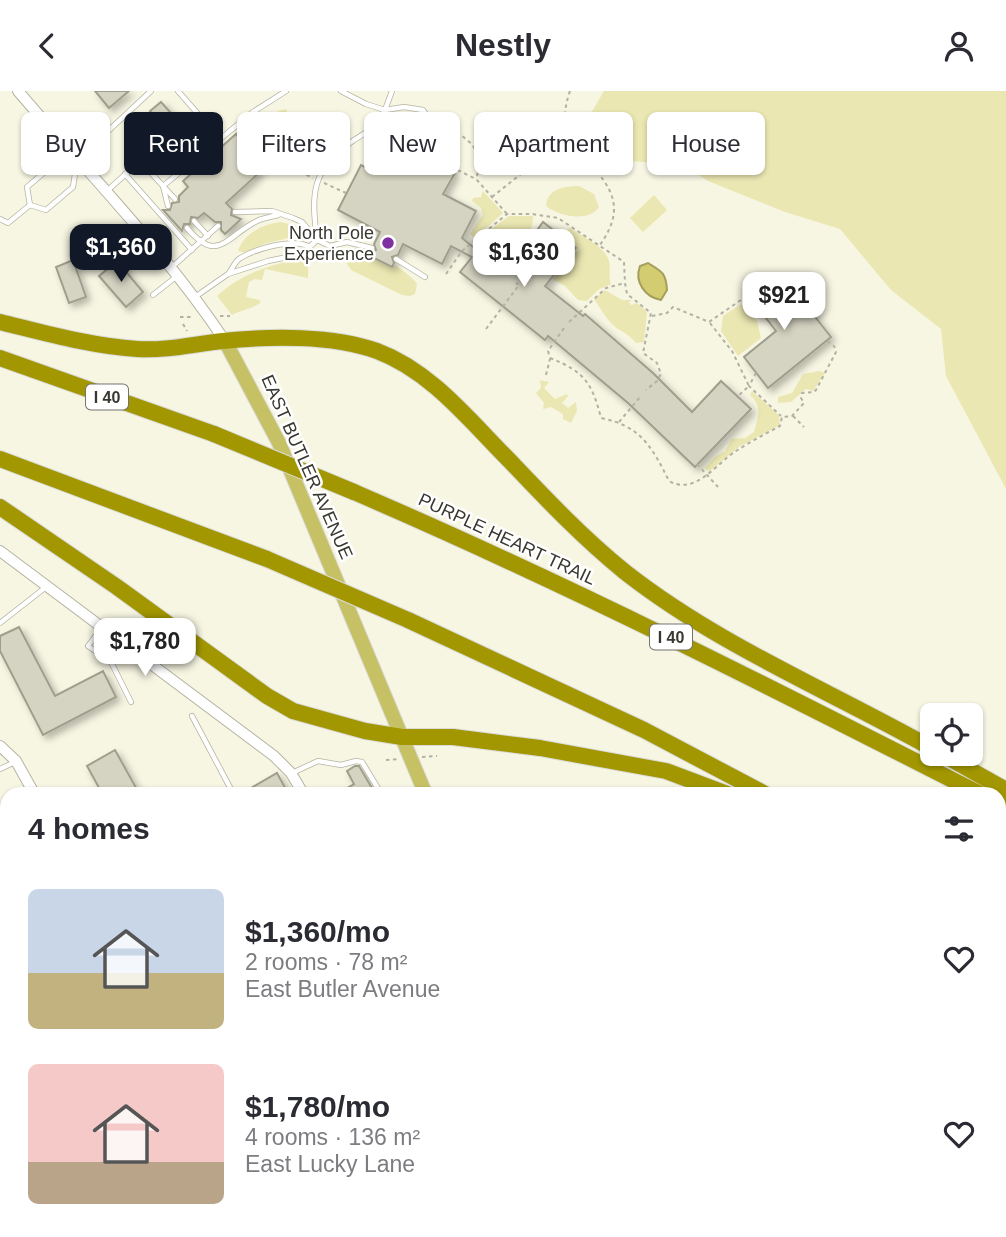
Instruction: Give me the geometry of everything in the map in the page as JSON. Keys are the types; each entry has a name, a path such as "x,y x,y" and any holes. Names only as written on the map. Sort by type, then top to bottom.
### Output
{"highway":[{"path":"0,321 82,341 138,349 172,348 225,341 288,339 339,342 380,352 412,369 445,396 575,528 654,593 736,644 920,742"},
{"name":"PURPLE HEART TRAIL","path":"0,358 214,434 509,560 667,635 966,787"},
{"path":"0,459 267,559 408,620 644,730 752,787"},
{"path":"0,507 86,565 267,696 293,711 365,731 402,737 453,737 499,742 653,768 712,787"},
{"path":"964,766 1001,787"}],"main road":[{"name":"EAST BUTLER AVENUE","path":"225,341 279,443 422,787"}],"street":[{"name":"EAST BUTLER AVENUE","path":"18,91 36,112"},
{"name":"EAST BUTLER AVENUE","path":"90,175 195,297 225,341"},
{"path":"0,551 255,741 291,773 299,787"},
{"path":"0,746 16,761 31,787"}],"lane":[{"path":"110,129 151,91"},
{"path":"177,91 195,112"},
{"path":"253,112 286,91"},
{"path":"341,91 385,110 399,107 424,112"},
{"path":"385,110 392,91"},
{"path":"223,135 237,124"},
{"path":"317,240 313,204 318,180 335,155 364,134"},
{"path":"30,205 27,187 41,175"},
{"path":"30,205 46,210 73,187 75,175"},
{"path":"105,192 124,175"},
{"path":"126,175 192,250"},
{"path":"153,175 176,199"},
{"path":"163,186 176,175"},
{"path":"163,186 168,206"},
{"path":"0,219 8,223 30,205"},
{"path":"235,212 272,211 302,222 317,240 330,246 346,242 372,248"},
{"path":"187,228 200,243 211,246 231,240 256,222 279,214"},
{"path":"194,221 208,236"},
{"path":"153,295 192,250 218,226"},
{"path":"124,261 148,240"},
{"path":"195,297 228,274 268,261 302,254 317,240"},
{"path":"228,274 238,260 263,249 300,242 308,246"},
{"path":"396,258 425,277"},
{"path":"0,623 47,586"},
{"path":"103,627 88,646 111,662 131,702"},
{"path":"192,716 230,787"},
{"path":"0,769 16,761"},
{"path":"291,773 318,761 341,765 362,762 377,787"}],"path":[{"path":"565,112 570,91"},
{"path":"460,135 471,146 478,159 477,180"},
{"path":"460,171 477,180 507,214"},
{"path":"307,175 346,193"},
{"path":"491,198 520,175"},
{"path":"600,175 614,199 614,221 600,245"},
{"path":"446,274 462,251 507,214 558,218 624,262 627,294 647,308 651,316 643,352 657,363 662,374 646,390"},
{"path":"486,329 519,285 516,283"},
{"path":"569,321 606,288 625,283"},
{"path":"709,321 751,293 755,296"},
{"path":"651,316 667,313 673,307 709,321 732,351 749,386 782,417 792,416 804,403 802,393 816,390 836,352 834,346 827,341"},
{"path":"546,375 550,358 548,351 564,328"},
{"path":"550,358 572,368 587,381 594,391 601,418 619,422 650,445 671,483 691,483 708,475 732,453 780,426 782,417"},
{"path":"738,396 749,386 756,373"},
{"path":"619,422 640,396"},
{"path":"792,416 804,427"},
{"path":"697,464 718,487"}],"shaded area":[{"path":"604,91 1006,91 1006,489 946,376 941,329 891,290 840,229 785,212 699,175 765,175 765,112 647,112 647,162 633,161 633,112 592,112"},
{"path":"579,186 594,194 599,207 594,212 573,216 558,213 546,206 553,192"},
{"path":"483,191 503,213 475,238 470,234 483,215 481,208 472,201 473,198 481,197"},
{"path":"654,195 667,210 643,232 630,218"},
{"path":"509,216 533,216 533,222 526,239 517,247 505,251 499,247 499,236 491,229"},
{"path":"280,222 302,227 304,234 264,244 246,253 238,251 244,240 254,231"},
{"path":"569,227 598,246 609,261 611,284 598,290 587,301 578,300 565,286 553,279 578,249 568,231"},
{"path":"350,248 376,256 405,272 417,284 415,294 402,295 351,270 343,258"},
{"path":"304,258 308,262 308,278 265,269 262,280 249,282 246,297 260,300 254,307 232,315 217,296 236,281 258,271 281,263"},
{"path":"648,263 664,276 667,290 661,300 650,296 642,288 638,278 640,266"},
{"path":"605,290 622,300 632,300 629,302 631,305 637,303 647,312 644,342 636,343 606,317 594,299"},
{"path":"741,304 757,321 761,338 738,356 721,331 723,316"},
{"path":"819,371 825,373 813,391 806,389 791,402 778,403 778,397 792,393 803,374"},
{"path":"540,380 549,382 544,388 555,399 567,394 562,403 568,408 576,402 577,411 571,423 551,407 543,409 544,403 536,393 541,388"},
{"path":"752,391 779,415 780,425 739,447 709,472 705,468 725,451 732,439 745,438 754,432 758,412 757,404 750,395"}],"building":[{"path":"95,91 129,91 109,108"},
{"path":"161,102 170,112 151,112"},
{"path":"236,134 237,175 257,175 226,203 232,209 231,215 241,219 225,234 221,230 221,222 215,222 204,213 198,218 191,217 190,224 184,224 182,231 163,210 170,210 172,203 179,202 179,196 188,187 183,181 190,175 223,175 223,146"},
{"path":"361,165 364,166 364,175 454,175 443,194 476,211 462,238 477,250 484,242 512,265 543,222 576,248 545,286 583,316 585,314 653,373 692,412 721,381 751,409 695,467 628,403 548,336 545,340 460,272 472,257 451,246 442,264 403,244 398,255 392,257 392,267 368,255 376,250 374,244 380,232 338,210"},
{"path":"73,260 86,297 69,303 56,267"},
{"path":"117,261 143,292 126,307 99,276"},
{"path":"781,274 831,337 768,388 744,357 776,331 751,299"},
{"path":"19,627 55,696 103,671 116,697 43,735 0,651 0,636"},
{"path":"115,750 136,787 99,787 87,766"},
{"path":"359,766 371,787 349,787 354,784 347,771"},
{"path":"277,773 285,787 253,787"}],"place":[{"name":"North Pole Experience","path":"388,243"}]}
